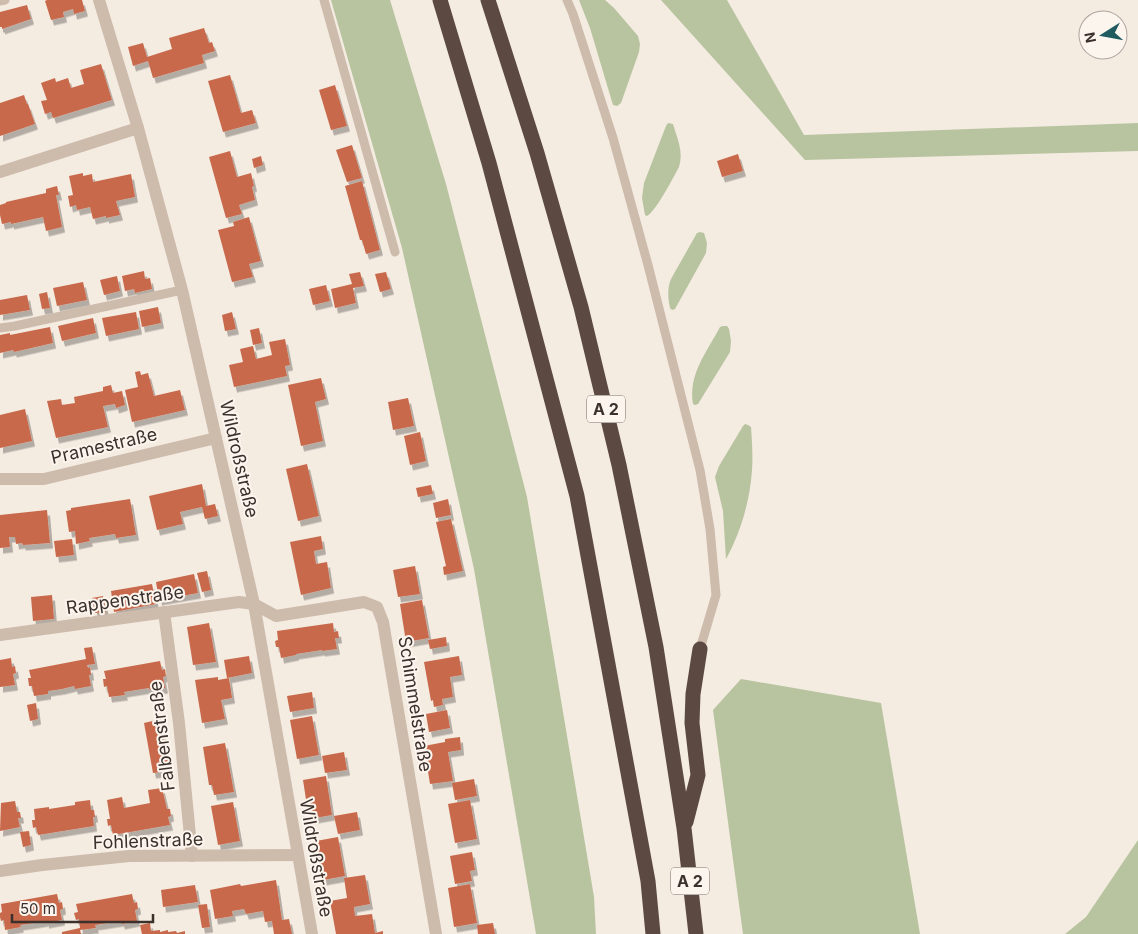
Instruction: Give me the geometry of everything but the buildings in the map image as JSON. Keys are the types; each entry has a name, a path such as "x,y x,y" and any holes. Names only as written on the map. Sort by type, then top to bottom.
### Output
{"highway":[{"name":"A 2","path":"440,0 489,163 577,496 648,881 653,934"},
{"name":"A 2","path":"488,0 537,153 581,307 619,465 656,646 684,828 696,934"},
{"path":"684,828 698,775 692,723 693,694 700,649"}],"street":[{"name":"Wildroßstraße","path":"99,0 138,128 182,290 254,604 312,934"},
{"path":"0,172 138,128"},
{"name":"Pramestraße","path":"0,479 44,479 216,438"},
{"name":"Rappenstraße","path":"0,635 239,602 254,604"},
{"name":"Schimmelstraße","path":"254,604 276,616 364,602 377,607 383,622 436,934"},
{"name":"Falbenstraße","path":"164,612 179,723 192,856"},
{"name":"Fohlenstraße","path":"0,871 42,864 129,856 298,855"}],"lane":[{"path":"0,1 5,0"},
{"path":"324,0 395,252"},
{"path":"567,0 626,183 700,470 710,529 716,595 700,649"},
{"path":"0,328 182,290"}],"green space":[{"path":"331,0 390,0 446,184 527,497 594,897 596,934 536,934 474,569 402,248"},
{"path":"579,0 605,0 638,36 639,52 621,103 617,106 613,105 590,28"},
{"path":"661,0 727,0 804,135 1138,123 1138,151 805,160"},
{"path":"668,123 673,124 679,145 681,156 679,167 655,208 647,216 645,215 642,198 644,183"},
{"path":"697,233 704,233 707,243 706,253 675,309 672,310 668,297 671,279"},
{"path":"727,326 729,329 730,352 698,404 695,405 693,404 692,393 696,373 704,354 720,327"},
{"path":"745,424 751,427 751,481 740,527 726,559 723,511 715,477 719,466"},
{"path":"741,679 881,703 920,934 743,934 713,710"},
{"path":"1138,840 1138,934 1065,934 1086,917"}]}
